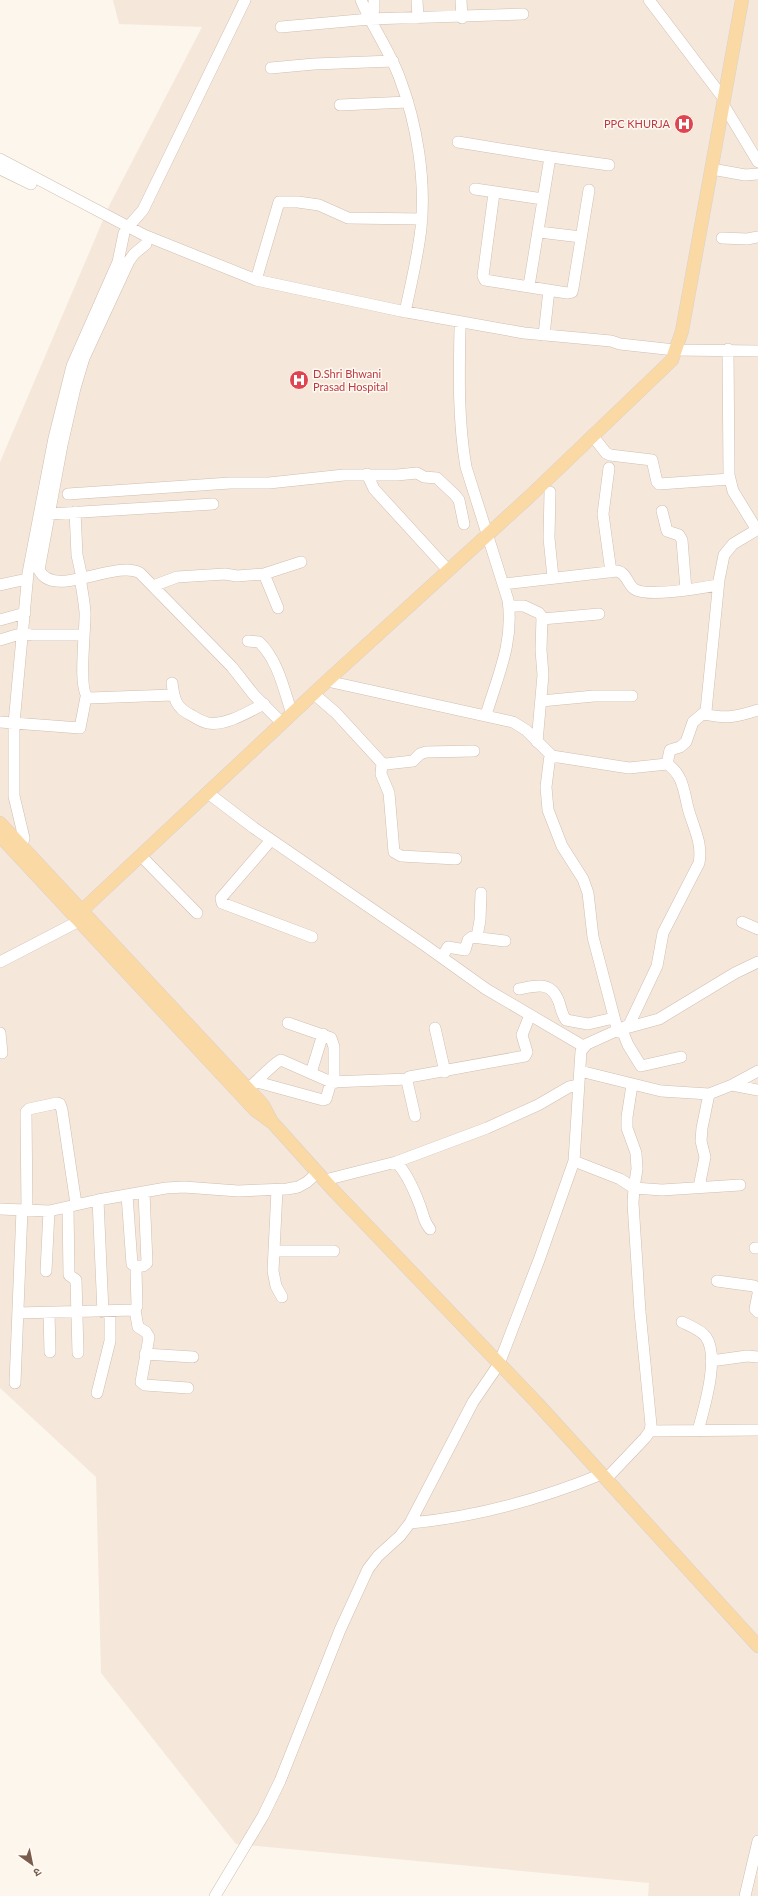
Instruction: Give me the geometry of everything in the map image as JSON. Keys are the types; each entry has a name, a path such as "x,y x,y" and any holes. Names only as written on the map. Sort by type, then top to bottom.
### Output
{"main road":[{"path":"79,916 282,723 488,535 672,360 682,331 742,0"},
{"path":"0,823 21,852 255,1110 272,1122"},
{"path":"2,842 21,852"},
{"path":"79,916 252,1085 272,1122 321,1176 500,1364 758,1646"}],"street":[{"path":"21,852 24,838 14,796 17,723 25,633 25,613 54,438 72,366 118,262 135,235 143,210 245,0"},
{"path":"361,0 369,18 393,61 413,116 418,149 422,186 422,219 415,267 405,312"},
{"path":"369,18 374,10 374,0"},
{"path":"417,0 418,18"},
{"path":"461,0 462,18"},
{"path":"649,0 724,102 758,162"},
{"path":"281,27 369,18 462,18 523,14"},
{"path":"271,68 321,63 393,61"},
{"path":"340,105 408,102"},
{"path":"458,142 609,165"},
{"path":"529,286 550,157"},
{"path":"0,159 135,235 256,280 405,312 524,333 611,340 620,344 675,350 758,351"},
{"path":"712,168 745,175 758,174"},
{"path":"0,169 135,235 243,283 277,293 524,340 609,348 620,344"},
{"path":"475,189 543,199"},
{"path":"494,193 483,278 488,282 529,286 566,293 572,292 589,190"},
{"path":"256,280 280,202 298,202 319,205 348,218 422,219"},
{"path":"539,232 581,237"},
{"path":"32,575 39,565 62,445 75,388 84,358 129,261 134,254 135,235"},
{"path":"722,238 747,239 758,237"},
{"path":"544,335 549,290"},
{"path":"460,328 458,394 462,445 466,467 509,606 510,631 506,651 486,715"},
{"path":"667,764 670,750 680,747 686,742 693,722 704,714 708,703 718,585 726,551 733,544 757,530 733,491 730,479 728,350"},
{"path":"592,435 606,453 610,455 652,460 659,484 730,479"},
{"path":"609,468 603,514 611,572"},
{"path":"68,494 230,483 269,483 367,474 397,475 417,473 424,477 437,478 459,500 464,524"},
{"path":"367,474 374,489 448,570"},
{"path":"550,492 549,538 553,578"},
{"path":"49,514 213,504"},
{"path":"662,511 667,531 679,535 682,540 686,590"},
{"path":"75,512 77,555 85,613 83,635 83,691 89,698 173,695"},
{"path":"153,586 177,577 225,574 237,576 264,574 301,562"},
{"path":"0,585 32,575 60,582 100,574 131,570 140,573 232,668 282,723"},
{"path":"503,584 621,572 632,587 639,591 686,590 718,585"},
{"path":"264,574 278,608"},
{"path":"509,606 526,607 539,613 542,619 541,650 543,676 537,742"},
{"path":"0,620 25,613"},
{"path":"542,619 599,614"},
{"path":"0,640 25,633 83,635"},
{"path":"248,640 259,642 268,653 279,675 292,714"},
{"path":"327,681 486,715 519,725 550,755 629,768 667,764 672,768 681,781 688,809 699,839 699,863 663,933 657,966 629,1025 622,1030"},
{"path":"172,683 175,702 186,713 208,723 235,718 264,704"},
{"path":"314,694 336,713 382,762 386,764 413,761 420,754 426,752 474,751"},
{"path":"0,722 80,728 86,696"},
{"path":"541,701 594,696 632,696"},
{"path":"704,714 732,718 758,710"},
{"path":"550,755 546,787 548,810 562,846 583,879 588,893 593,937 614,1018 641,1066 681,1057"},
{"path":"382,762 381,774 389,793 394,852 401,856 456,859"},
{"path":"208,793 271,840 442,957 486,989 584,1046"},
{"path":"271,840 221,898 222,903 312,937"},
{"path":"141,856 198,913"},
{"path":"477,937 480,920 481,893"},
{"path":"0,962 79,916"},
{"path":"742,922 758,929"},
{"path":"442,957 448,947 465,950 470,938 477,937 505,941"},
{"path":"215,1896 263,1816 280,1781 340,1630 368,1569 378,1556 400,1536 410,1523 470,1408 500,1364 574,1161 581,1051 584,1046 622,1030 659,1019 735,973 758,962"},
{"path":"519,990 541,985 546,986 558,1000 566,1020 588,1024 614,1018"},
{"path":"252,1085 279,1061 332,1082 408,1079 409,1077 445,1072 525,1056 527,1052 522,1035 530,1015"},
{"path":"252,1085 324,1100 326,1099 332,1082 334,1045 331,1038 288,1023"},
{"path":"435,1028 445,1072"},
{"path":"0,1033 2,1053"},
{"path":"311,1073 323,1034"},
{"path":"580,1072 661,1091 709,1094 732,1085 758,1071"},
{"path":"408,1079 415,1116"},
{"path":"1,1209 49,1211 98,1200 184,1187 238,1191 277,1190 298,1187 321,1176 396,1162 487,1128 538,1105 569,1087 579,1085"},
{"path":"410,1523 463,1517 489,1511 604,1477 635,1450 650,1430 648,1387 640,1312 632,1195 637,1169 636,1153 627,1128 627,1117 632,1085"},
{"path":"732,1085 758,1090"},
{"path":"699,1187 705,1157 701,1141 702,1128 709,1094"},
{"path":"15,1383 24,1210 26,1112 29,1109 57,1103 60,1104 62,1110 72,1205 69,1275 76,1280 78,1353"},
{"path":"574,1161 620,1179 634,1188 662,1190 740,1185"},
{"path":"396,1162 412,1188 424,1221 430,1229"},
{"path":"277,1190 273,1279 282,1297"},
{"path":"127,1195 132,1264 137,1267 143,1266 147,1263 144,1192"},
{"path":"97,1394 110,1341 98,1200"},
{"path":"46,1271 49,1211"},
{"path":"274,1251 334,1251"},
{"path":"137,1267 135,1310 138,1327 148,1333 140,1380 143,1384 188,1388"},
{"path":"717,1281 754,1286 758,1290"},
{"path":"758,1294 755,1309 758,1312"},
{"path":"18,1313 107,1312 135,1310"},
{"path":"49,1313 50,1352"},
{"path":"682,1322 699,1330 709,1343 709,1389 698,1431"},
{"path":"145,1354 193,1357"},
{"path":"710,1361 747,1356 758,1357"},
{"path":"650,1430 758,1430"},
{"path":"745,1896 758,1841"}],"shaded area":[{"path":"113,0 758,0 758,1896 648,1896 649,1883 236,1844 101,1673 96,1477 0,1388 0,462 109,206 202,27 119,24"}],"place":[{"name":"PPC KHURJA","path":"684,124"},
{"name":"D.Shri Bhwani Prasad Hospital","path":"299,380"}]}
